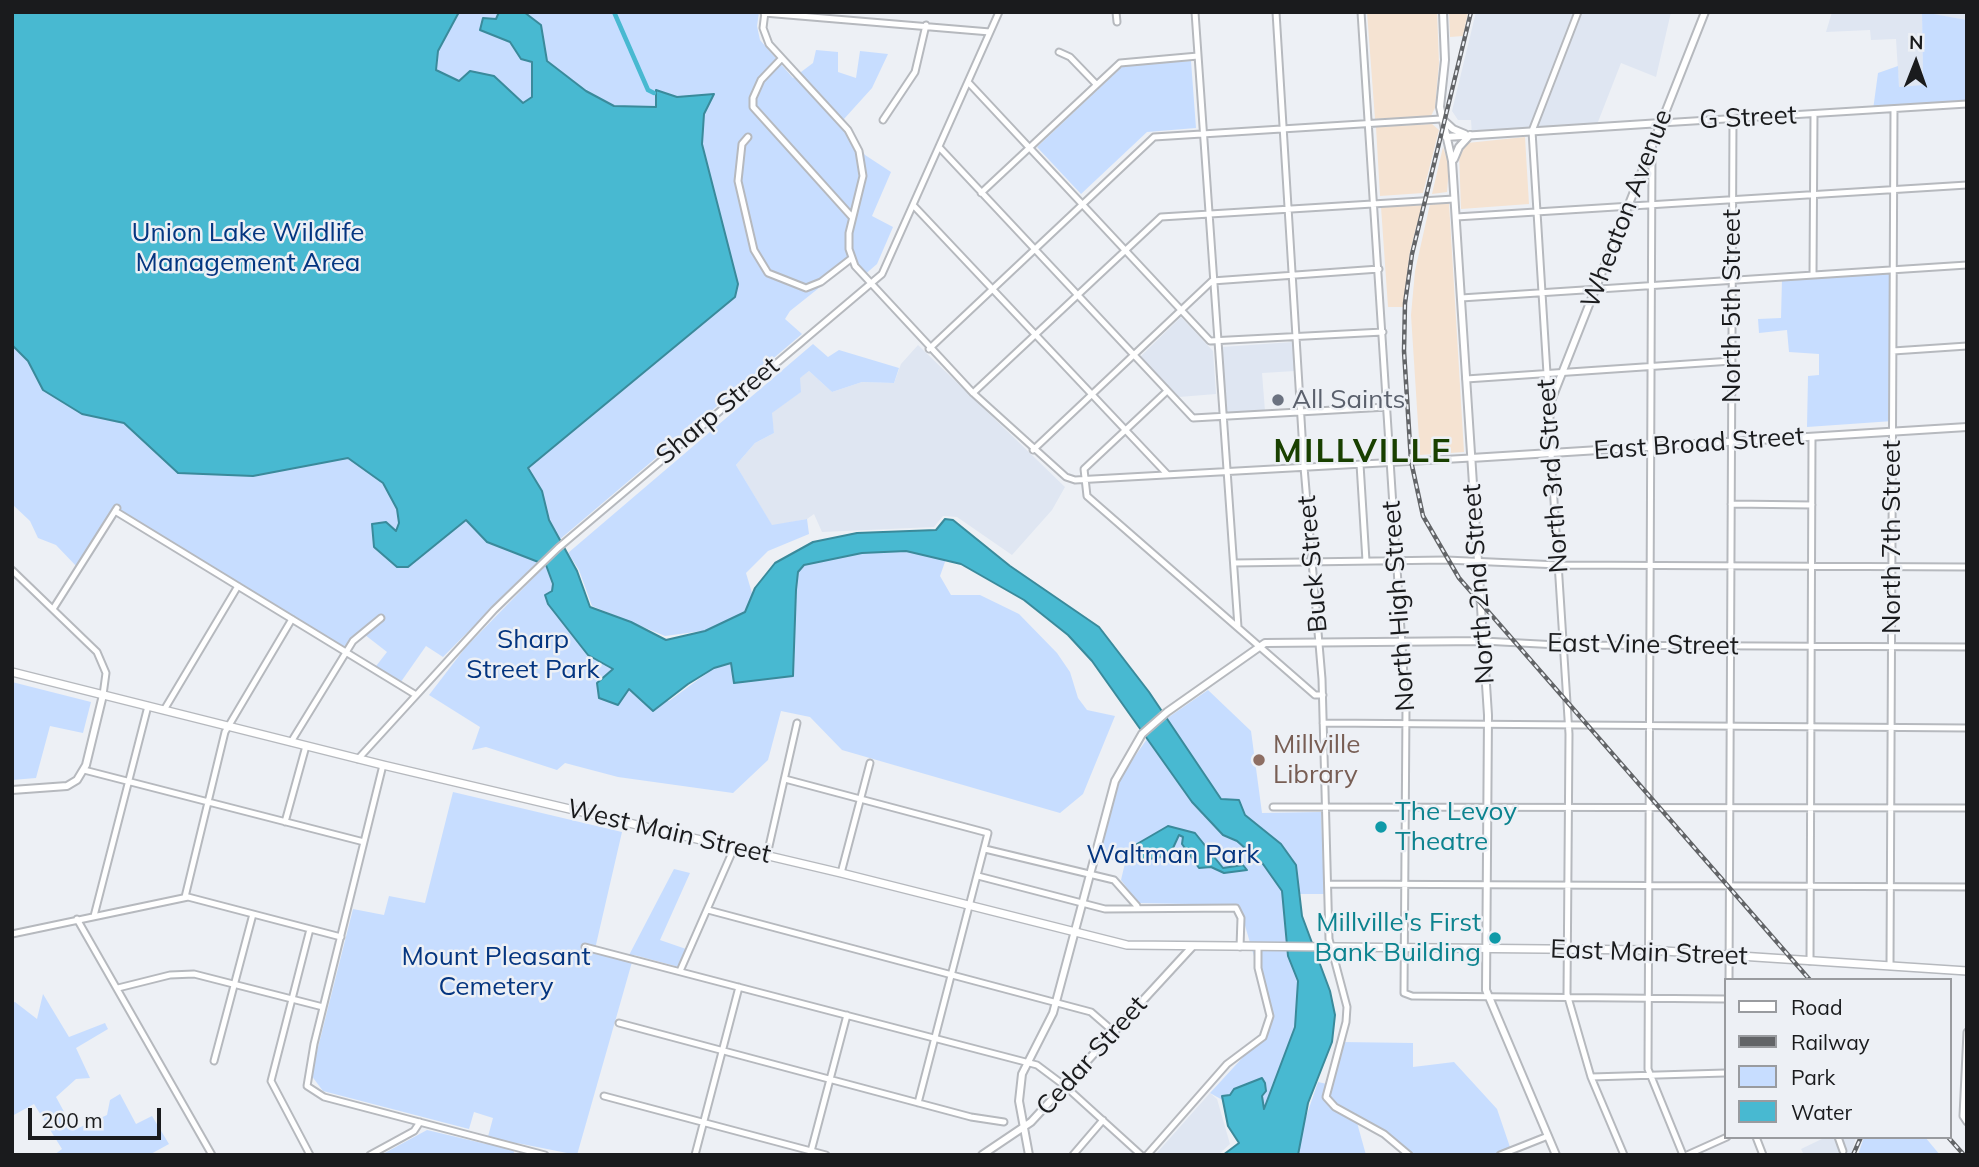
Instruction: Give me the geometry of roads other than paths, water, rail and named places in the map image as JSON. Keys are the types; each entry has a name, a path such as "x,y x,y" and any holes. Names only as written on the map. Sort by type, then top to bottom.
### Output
{"highway":[{"name":"West Main Street","path":"12,672 358,759 841,873 1127,945 1331,947"},
{"name":"East Main Street","path":"1331,947 1649,950 1967,971"}],"main road":[{"name":"North 2nd Street","path":"1443,12 1445,54 1441,119 1452,163 1488,724 1486,949 1489,997 1556,1155"},
{"name":"Wheaton Avenue","path":"1549,406 1705,12"},
{"path":"1441,119 1453,130 1470,135 1459,146 1452,163"},
{"name":"G Street","path":"1446,137 1661,123"},
{"name":"North 3rd Street","path":"1549,406 1551,454"},
{"name":"East Broad Street","path":"1471,458 1967,427"},
{"name":"East Vine Street","path":"1259,646 1266,643 1483,641"},
{"path":"1029,1155 1019,1088 1027,1063 1047,1029 1056,1003 1115,781 1142,734 1167,712 1259,646"},
{"path":"12,790 67,786 78,780 84,770 103,695"},
{"name":"Cedar Street","path":"982,1155 1023,1129 1192,947"}],"street":[{"path":"863,20 864,12"},
{"name":"Sharp Street","path":"358,759 543,561 885,270 999,12"},
{"path":"1116,12 1116,22"},
{"path":"1195,12 1207,214 1238,626"},
{"name":"Buck Street","path":"1276,12 1304,467 1323,695 1331,947 1347,1017 1325,1091 1327,1100 1384,1134 1409,1155"},
{"name":"North High Street","path":"1361,12 1407,723 1404,991 1407,995 1489,997"},
{"name":"North 3rd Street","path":"1549,406 1532,131 1578,12"},
{"path":"990,32 764,13 765,39 848,130 859,151 863,176 852,217 849,244 852,258 871,284 929,348 1033,450 1212,281 1379,269"},
{"path":"883,120 915,72 926,25"},
{"path":"1059,52 1070,57 1096,84"},
{"path":"981,193 1124,60 1198,55"},
{"path":"781,59 761,80 752,98 752,107 852,217"},
{"path":"968,82 1208,340 1217,342 1383,332"},
{"name":"G Street","path":"1661,123 1967,104"},
{"name":"North 7th Street","path":"1890,966 1894,108"},
{"path":"1813,275 1814,114"},
{"path":"929,348 1150,139 1441,119"},
{"name":"North 5th Street","path":"1729,978 1733,119"},
{"path":"748,137 742,144 738,181 754,250 768,273 806,288 821,282 852,258"},
{"path":"1652,147 1649,1075 1685,1155 1724,1138"},
{"path":"939,148 1166,392 1185,412 1196,419 1387,407"},
{"path":"1456,217 1967,185"},
{"path":"973,393 1161,217 1454,199"},
{"path":"914,206 1167,474"},
{"path":"1461,298 1967,265"},
{"path":"1893,351 1967,346"},
{"path":"1466,379 1732,361"},
{"path":"1166,392 1086,466 1084,479 1087,497 1315,695 1323,695"},
{"path":"1810,961 1812,437"},
{"name":"East Broad Street","path":"1033,450 1062,475 1074,480 1471,458"},
{"name":"North 3rd Street","path":"1551,454 1569,725 1568,997 1591,1077 1624,1155"},
{"path":"1360,464 1366,561"},
{"path":"1731,504 1812,505"},
{"path":"53,609 116,510 416,695"},
{"path":"1234,563 1478,561 1559,565 1967,567"},
{"path":"12,570 97,652 106,673 103,695"},
{"path":"164,710 238,586"},
{"path":"291,742 354,640 381,618"},
{"path":"185,897 228,726 292,619"},
{"name":"East Vine Street","path":"1483,641 1563,645 1967,647"},
{"path":"94,916 148,706"},
{"path":"766,855 797,723"},
{"path":"1323,723 1967,728"},
{"path":"285,822 306,746"},
{"path":"841,873 870,764"},
{"path":"383,765 323,1007 307,1075 307,1086 324,1097 545,1155"},
{"path":"84,770 364,842"},
{"path":"785,779 988,833 918,1103"},
{"path":"1273,807 1967,808"},
{"path":"680,971 734,848"},
{"path":"985,849 1117,882 1137,906"},
{"path":"978,876 1105,909 1137,906 1236,908 1241,918 1240,947"},
{"path":"1329,884 1967,887"},
{"path":"12,934 185,897 341,937"},
{"path":"708,909 1091,1012 1114,1032"},
{"path":"214,1061 253,914"},
{"path":"77,919 212,1155"},
{"path":"310,929 271,1081 310,1155"},
{"path":"585,947 1041,1067 1141,1155"},
{"path":"1147,1155 1219,1073 1255,1046 1267,1031 1270,1016 1258,968 1258,947"},
{"path":"118,988 176,974 194,974 323,1007"},
{"path":"695,1155 739,987"},
{"path":"1489,997 1724,999"},
{"path":"810,1153 847,1016"},
{"path":"619,1024 918,1103 1004,1122"},
{"path":"1967,1032 1963,1116 1967,1122"},
{"path":"1591,1077 1724,1073"},
{"path":"604,1096 810,1153 826,1155"},
{"path":"1073,1155 1103,1120"},
{"path":"370,1155 414,1131 420,1122"},
{"path":"1500,1155 1548,1136"},
{"path":"1839,1139 1843,1151"}],"water":[{"name":"Union Lake Wildlife Management Area","path":"12,12 459,12 438,51 436,70 459,81 470,71 494,76 523,103 532,97 532,62 521,59 510,42 480,30 483,18 496,19 499,12 524,12 541,25 547,61 586,91 614,106 656,107 656,90 677,97 714,94 704,114 702,144 738,284 735,297 528,468 542,491 549,520 577,571 590,607 631,622 666,640 705,631 745,612 755,588 775,563 813,542 857,533 936,530 945,519 953,520 1010,566 1099,627 1149,692 1221,799 1239,800 1245,815 1281,844 1296,865 1302,916 1330,991 1335,1015 1332,1042 1308,1103 1298,1155 1223,1155 1239,1143 1228,1126 1222,1096 1230,1095 1234,1089 1262,1078 1266,1091 1262,1096 1264,1109 1295,1027 1298,981 1288,956 1282,891 1263,864 1237,841 1223,835 1192,802 1092,661 1068,635 1024,600 961,564 906,551 862,553 804,565 798,572 796,590 793,676 734,683 731,663 714,668 688,684 653,711 629,689 618,705 599,698 597,683 613,669 588,655 548,604 545,595 552,591 553,584 546,565 487,542 466,520 408,567 397,567 374,547 372,524 386,522 396,531 399,523 397,509 383,483 348,458 253,476 178,473 124,423 82,414 43,390 28,361 12,345"},
{"path":"1168,826 1195,833 1223,868 1243,865 1247,870 1224,873 1211,867 1199,868 1182,844 1183,837 1179,835 1173,848 1161,857 1144,860 1133,854 1137,844"}],"waterway":[{"path":"614,12 648,90 654,93"}],"railway":[{"path":"1471,12 1412,254 1405,303 1404,351 1411,461 1423,516 1459,578 1808,978"},
{"path":"1853,1155 1860,1139"},
{"path":"1950,1139 1964,1155"}],"place":[{"name":"All Saints","path":"1278,400"},
{"name":"Millville Library","path":"1259,760"},
{"name":"The Levoy Theatre","path":"1381,827"},
{"name":"Millville's First Bank Building","path":"1495,938"}],"district":[{"name":"MILLVILLE","path":"1363,452"}],"park label":[{"name":"Sharp Street Park","path":"533,655"},
{"name":"Waltman Park","path":"1173,855"},
{"name":"Mount Pleasant Cemetery","path":"496,972"}]}
